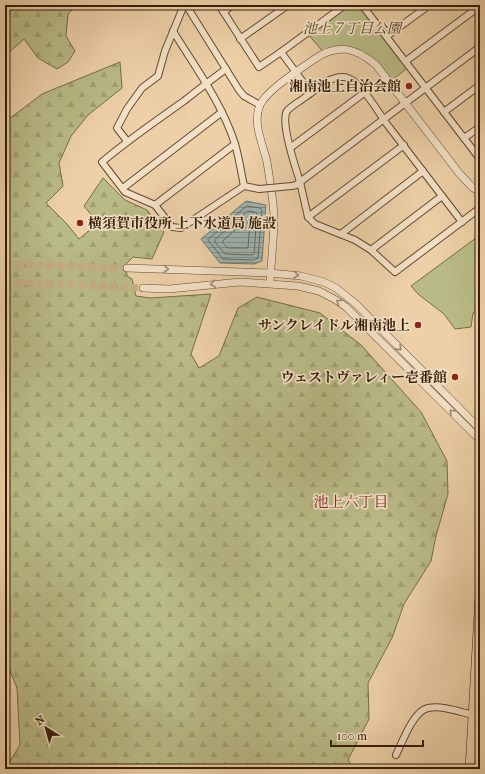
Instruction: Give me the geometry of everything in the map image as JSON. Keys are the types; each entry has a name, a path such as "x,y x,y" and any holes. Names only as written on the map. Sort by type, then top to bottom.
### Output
{"main road":[{"path":"470,769 476,743 480,596"}],"street":[{"path":"127,141 117,128 127,109 142,88 158,76 173,31 185,5"},
{"path":"185,5 244,96 260,105"},
{"path":"219,5 259,67 345,5"},
{"path":"224,12 232,5"},
{"path":"240,39 288,5"},
{"path":"362,5 480,159"},
{"path":"387,36 424,6"},
{"path":"406,61 480,6"},
{"path":"173,31 206,83 222,112 235,144 244,186"},
{"path":"226,69 127,141 102,162 125,192 155,205 172,227 181,228 244,186 259,189 296,185 480,47"},
{"path":"270,283 274,217 266,160 259,133 257,116 260,105 266,97 295,72 329,51 341,49 352,50 365,55 376,64 459,173 472,187 480,192"},
{"path":"281,52 311,93"},
{"path":"462,222 355,82 345,77 336,78 326,82 287,112 285,120 290,148 308,217 315,224 355,240 371,250 395,272 462,222 480,208"},
{"path":"444,112 480,85"},
{"path":"290,148 364,93"},
{"path":"122,188 222,112"},
{"path":"464,138 480,127"},
{"path":"155,205 235,144"},
{"path":"308,217 404,146"},
{"path":"341,234 423,171"},
{"path":"371,250 442,196"},
{"path":"127,268 270,273 314,278 336,288 346,295 480,429"},
{"path":"143,288 169,289 240,282 298,286 318,291 336,300 366,326 480,440"},
{"path":"396,755 414,719 421,711 427,708 440,707 476,711"}],"green space":[{"path":"5,5 77,5 68,14 66,36 75,51 68,62 57,69 38,58 24,39 5,56"},
{"name":"池上７丁目公園","path":"345,5 362,5 410,66 390,82 376,65 352,50 324,53 307,33"},
{"path":"120,62 122,88 88,115 71,136 59,163 63,186 46,203 67,224 79,239 98,223 84,206 103,178 125,200 147,210 164,232 152,259 133,257 126,264 127,276 132,279 136,296 150,298 211,294 191,354 199,368 219,356 238,308 257,297 320,313 361,345 421,412 447,461 448,494 436,536 431,561 404,604 392,638 368,683 369,719 348,760 354,769 104,769 102,765 90,769 5,769 20,745 17,688 5,658 5,122 42,94"},
{"path":"480,235 480,306 473,313 471,327 455,329 444,314 418,294 411,286"}],"water":[{"path":"246,201 266,205 262,261 254,264 220,263 201,239"}],"tunnel":[{"path":"5,264 127,268"},
{"path":"5,282 143,288"}],"place":[{"name":"湘南池上自治会館","path":"409,86"},
{"name":"横須賀市役所 上下水道局 施設","path":"80,223"},
{"name":"サンクレイドル湘南池上","path":"418,325"},
{"name":"ウェストヴァレィー壱番館","path":"455,377"}],"district":[{"name":"池上六丁目","path":"351,502"}]}
